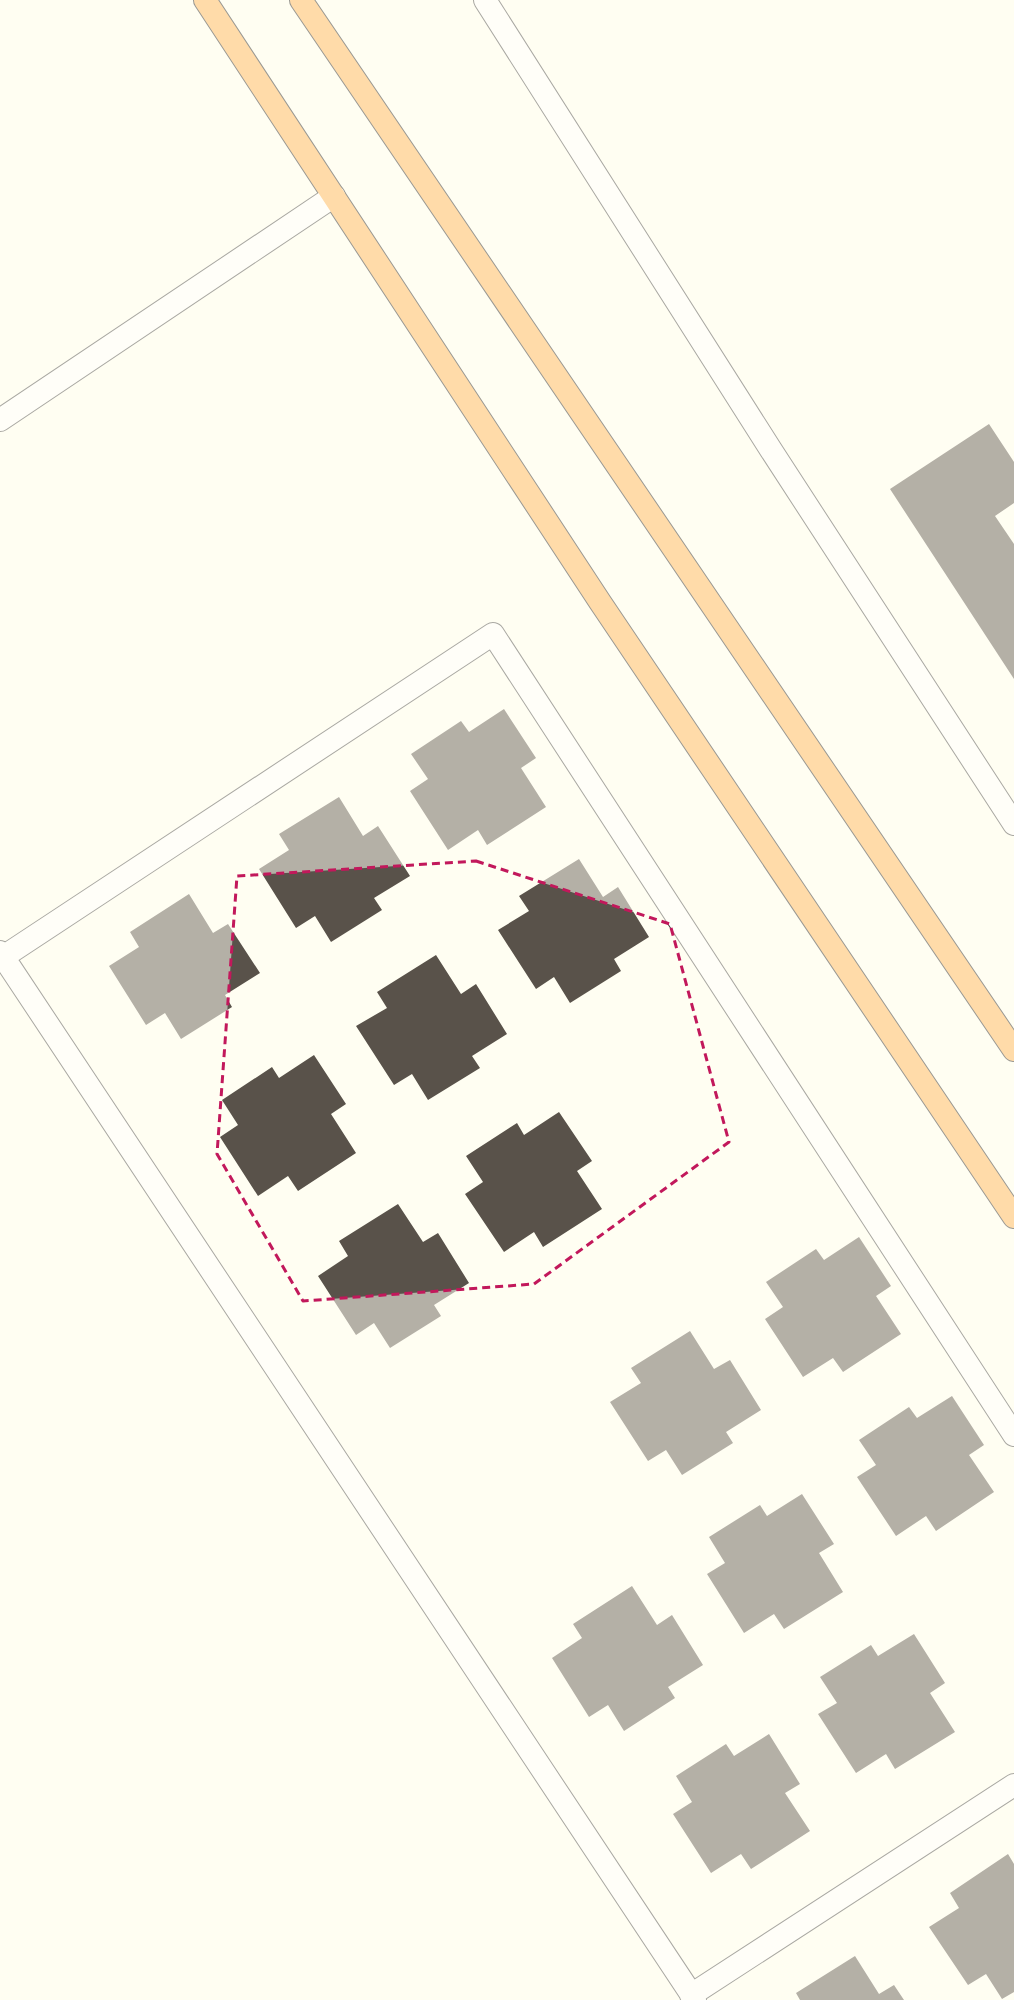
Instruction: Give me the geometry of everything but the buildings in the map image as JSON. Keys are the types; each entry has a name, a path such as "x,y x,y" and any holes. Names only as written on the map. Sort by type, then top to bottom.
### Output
{"highway":[{"path":"205,0 596,595 1014,1217"},
{"path":"301,0 1014,1050"}],"street":[{"path":"485,0 767,443 1014,824"},
{"path":"0,420 334,196"},
{"path":"1014,1436 494,634 1,956 693,1997 1014,1785"}],"highlighted area":[{"path":"476,861 670,924 729,1142 534,1284 303,1301 217,1154 237,876"}]}
